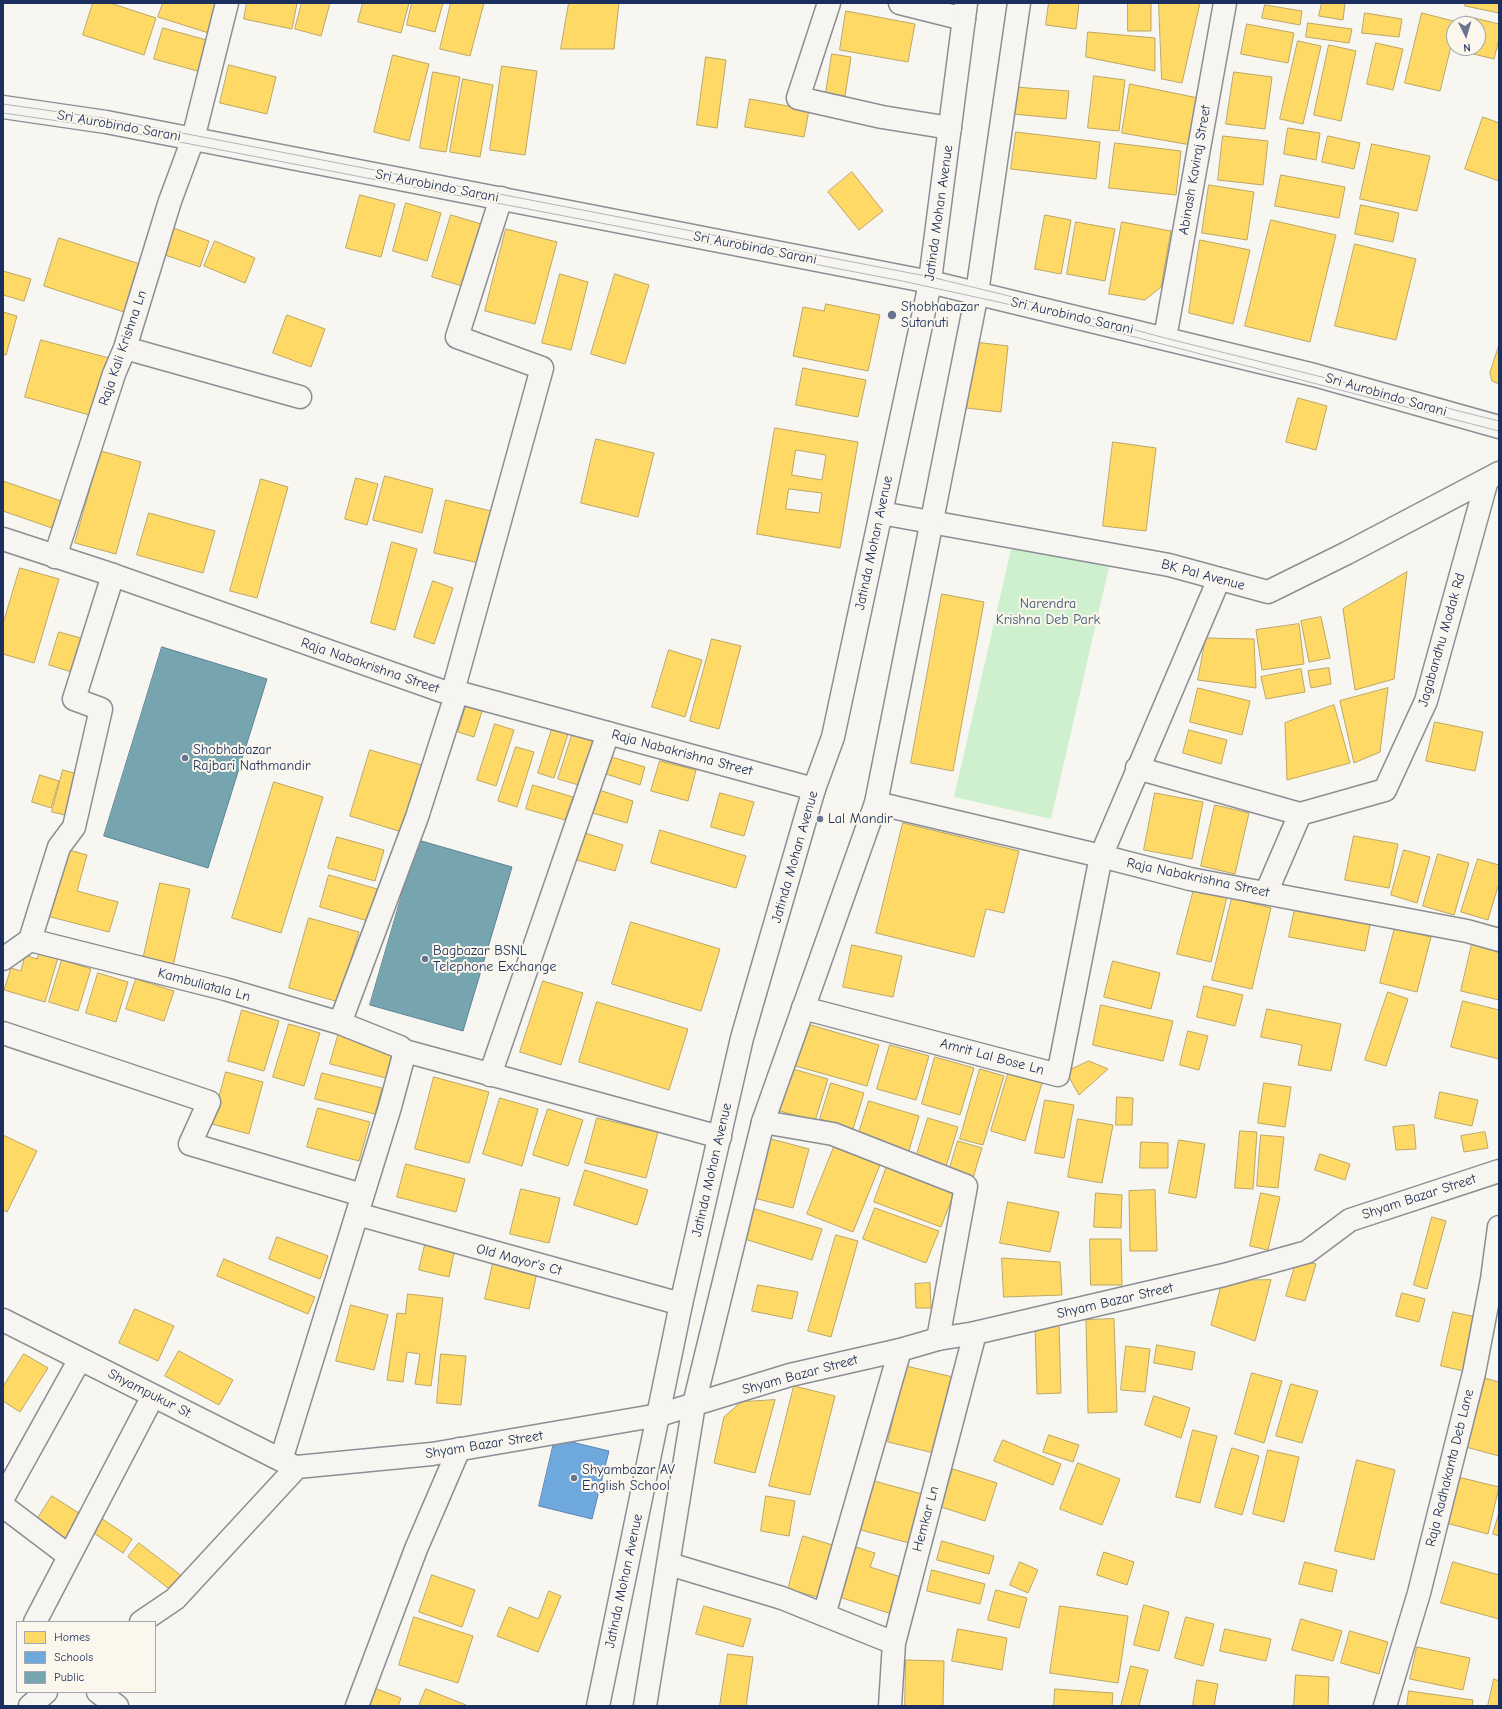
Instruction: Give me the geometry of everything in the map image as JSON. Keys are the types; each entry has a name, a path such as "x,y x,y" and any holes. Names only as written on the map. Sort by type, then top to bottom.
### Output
{"street":[{"name":"Raja Kali Krishna Ln","path":"55,557 114,374 125,348 170,201 193,139 227,3"},
{"path":"829,3 798,98 882,117 950,128"},
{"path":"900,3 965,11"},
{"path":"645,1706 694,1404 763,1122 876,803 977,293 1019,3"},
{"name":"Abinash Kaviraj Street","path":"1165,338 1225,3"},
{"name":"Jatinda Mohan Avenue","path":"598,1706 681,1304 742,1038 814,789 833,737 930,282 965,11"},
{"name":"Sri Aurobindo Sarani","path":"3,107 106,122 930,282 1314,375 1499,426"},
{"path":"340,1023 417,816 455,692 542,368 457,337 501,198"},
{"path":"125,348 300,397"},
{"name":"BK Pal Avenue","path":"881,513 1169,565 1268,592 1347,553 1493,477"},
{"name":"Jagabandhu Modak Rd","path":"1300,814 1384,790 1426,701 1493,477"},
{"name":"Raja Nabakrishna Street","path":"3,539 113,575 442,691 455,692 814,789"},
{"path":"3,959 30,940 59,847 74,827 101,709 74,699 113,575"},
{"path":"1101,856 1137,768 1219,578"},
{"path":"490,1075 608,733"},
{"path":"1137,768 1300,814 1266,893"},
{"name":"Raja Nabakrishna Street","path":"876,803 1101,856 1190,879 1467,931 1499,940"},
{"name":"Amrit Lal Bose Ln","path":"803,1008 1058,1075 1101,856"},
{"name":"Kambuliatala Ln","path":"30,940 225,989 340,1023 400,1047 405,1051 720,1137"},
{"name":"Old Mayor's Ct","path":"3,1033 209,1102 190,1144 359,1205 681,1304"},
{"path":"142,1621 175,1599 289,1464 359,1205 405,1051"},
{"path":"763,1122 833,1134 966,1186 938,1339"},
{"name":"Shyam Bazar Street","path":"289,1464 432,1454 659,1415 790,1375 900,1350 938,1339 975,1333 1218,1276 1307,1252 1350,1220 1499,1171"},
{"name":"Raja Radhakanta Deb Lane","path":"1385,1706 1419,1593 1474,1372 1492,1279 1499,1227"},
{"name":"Shyampukur St.","path":"3,1320 289,1464"},
{"name":"Hemkar Ln","path":"890,1706 894,1643 975,1333"},
{"path":"824,1614 900,1350"},
{"path":"3,1498 80,1359"},
{"path":"36,1621 153,1396"},
{"path":"358,1706 416,1549 458,1449"},
{"path":"3,1506 69,1556"},
{"path":"669,1564 782,1598 894,1643"},
{"path":"30,1706 45,1693"},
{"path":"99,1693 117,1706"}],"green space":[{"name":"Narendra Krishna Deb Park","path":"1012,545 1109,567 1051,819 954,797"}],"building: Homes":[{"path":"93,3 110,3 156,18 144,55 83,35"},
{"path":"163,3 222,3 212,34 158,17"},
{"path":"247,3 297,3 292,29 244,19"},
{"path":"302,3 330,3 321,36 295,29"},
{"path":"363,3 409,3 401,33 358,22"},
{"path":"412,3 443,3 435,32 407,25"},
{"path":"451,3 484,3 470,56 440,49"},
{"path":"569,3 619,3 614,49 561,49"},
{"path":"1049,3 1079,3 1076,29 1046,25"},
{"path":"1128,3 1151,3 1151,31 1128,31"},
{"path":"1159,3 1200,3 1182,83 1162,79"},
{"path":"1322,3 1345,3 1343,20 1319,16"},
{"path":"1466,3 1499,3 1499,13 1465,6"},
{"path":"1265,5 1302,11 1300,25 1262,18"},
{"path":"846,11 915,24 908,62 840,50"},
{"path":"1365,13 1402,19 1399,37 1362,33"},
{"path":"1422,13 1446,19 1446,56 1449,56 1440,91 1405,83"},
{"path":"1486,21 1499,24 1499,39 1494,59 1482,56 1486,56"},
{"path":"1308,23 1352,29 1349,43 1306,37"},
{"path":"1247,24 1294,33 1288,63 1241,54"},
{"path":"163,28 210,41 201,72 154,59"},
{"path":"1088,32 1155,38 1155,71 1086,57"},
{"path":"1298,41 1321,46 1303,124 1280,119"},
{"path":"1376,43 1403,49 1393,90 1367,84"},
{"path":"1329,45 1356,51 1341,121 1314,115"},
{"path":"832,54 851,57 845,96 826,93"},
{"path":"393,55 429,64 409,141 374,132"},
{"path":"706,57 726,60 717,128 697,125"},
{"path":"229,65 276,77 267,114 220,103"},
{"path":"502,66 537,71 525,155 490,150"},
{"path":"433,72 460,77 446,152 420,148"},
{"path":"1234,72 1272,77 1265,129 1226,124"},
{"path":"1094,76 1125,80 1119,131 1088,128"},
{"path":"463,79 493,85 480,157 450,152"},
{"path":"1130,84 1198,98 1191,145 1122,133"},
{"path":"1015,87 1069,91 1066,119 1013,114"},
{"path":"750,99 809,110 804,137 745,127"},
{"path":"1483,117 1499,123 1499,181 1465,169"},
{"path":"1288,128 1320,133 1316,160 1284,154"},
{"path":"1016,132 1100,142 1096,179 1011,169"},
{"path":"1223,136 1268,141 1263,185 1218,180"},
{"path":"1328,136 1360,143 1354,169 1322,162"},
{"path":"1115,143 1181,151 1176,195 1109,188"},
{"path":"1372,144 1430,156 1417,211 1360,199"},
{"path":"852,172 883,211 859,230 828,192"},
{"path":"1281,175 1345,187 1339,218 1275,206"},
{"path":"1209,185 1254,192 1247,240 1202,233"},
{"path":"360,195 395,204 381,257 346,248"},
{"path":"406,203 441,213 427,261 393,251"},
{"path":"1361,205 1399,213 1393,242 1355,234"},
{"path":"451,215 488,226 469,288 432,277"},
{"path":"1045,215 1071,220 1061,274 1035,269"},
{"path":"1271,220 1336,235 1310,342 1245,326"},
{"path":"1076,222 1115,229 1105,281 1067,274"},
{"path":"1122,222 1171,231 1161,287 1145,300 1109,294"},
{"path":"168,226 209,241 200,267 159,253"},
{"path":"506,229 557,242 535,324 485,311"},
{"path":"59,238 140,264 124,312 44,286"},
{"path":"1200,240 1250,250 1233,324 1189,313"},
{"path":"215,241 255,258 245,283 204,266"},
{"path":"1355,244 1416,259 1396,340 1335,326"},
{"path":"3,271 31,279 24,301 3,295"},
{"path":"560,274 588,282 571,350 542,343"},
{"path":"615,274 649,285 625,364 591,354"},
{"path":"826,304 880,315 868,371 793,356 803,307 824,311"},
{"path":"3,312 17,316 6,355 3,354"},
{"path":"287,315 325,329 311,367 273,353"},
{"path":"41,340 109,358 93,416 25,397"},
{"path":"975,342 1008,346 1001,412 967,408"},
{"path":"1499,345 1499,384 1492,381 1490,373"},
{"path":"803,368 866,380 858,417 796,405"},
{"path":"1298,398 1327,406 1316,450 1286,442"},
{"path":"775,428 858,442 840,548 757,534","holes":["796,450 826,455 822,480 792,475","789,489 822,493 819,513 786,509"]},
{"path":"596,439 654,453 638,517 581,503"},
{"path":"1113,442 1156,448 1146,531 1103,526"},
{"path":"101,451 141,462 116,554 75,543"},
{"path":"385,476 433,489 422,533 373,520"},
{"path":"356,478 378,484 367,525 345,519"},
{"path":"261,479 288,487 257,598 230,591"},
{"path":"3,481 61,501 52,528 3,511"},
{"path":"446,500 491,511 479,563 434,553"},
{"path":"149,513 215,531 203,573 137,555"},
{"path":"392,542 417,549 395,630 371,623"},
{"path":"20,568 59,579 34,663 3,654 3,624"},
{"path":"1407,572 1394,679 1355,690 1343,609"},
{"path":"433,581 453,588 434,644 414,637"},
{"path":"942,594 984,602 953,771 911,763"},
{"path":"1321,617 1330,658 1309,662 1301,621"},
{"path":"1299,624 1304,664 1262,670 1256,630"},
{"path":"59,632 88,640 78,674 49,665"},
{"path":"1206,638 1254,639 1256,688 1198,680"},
{"path":"712,639 741,646 719,729 690,721"},
{"path":"669,650 702,660 685,717 652,707"},
{"path":"1329,668 1331,684 1311,688 1308,671"},
{"path":"1301,669 1305,692 1266,699 1261,677"},
{"path":"1198,688 1250,701 1242,735 1190,722"},
{"path":"1388,688 1380,752 1354,763 1340,701"},
{"path":"1334,705 1350,763 1287,780 1285,723"},
{"path":"466,706 482,711 474,737 458,732"},
{"path":"1435,722 1483,732 1475,771 1426,761"},
{"path":"495,724 514,730 496,786 477,780"},
{"path":"552,729 568,734 554,778 538,773"},
{"path":"574,729 597,736 582,786 558,779"},
{"path":"1189,730 1227,740 1221,764 1183,753"},
{"path":"516,747 534,752 517,807 498,801"},
{"path":"370,750 425,766 405,833 350,816"},
{"path":"608,756 645,767 640,785 603,773"},
{"path":"660,761 696,770 688,801 651,791"},
{"path":"63,770 85,776 74,817 52,812"},
{"path":"40,775 59,781 51,808 32,802"},
{"path":"274,782 323,797 281,933 232,918"},
{"path":"533,785 573,797 565,820 526,809"},
{"path":"596,789 633,801 627,823 589,812"},
{"path":"720,793 754,802 744,836 711,827"},
{"path":"1155,793 1203,802 1192,859 1144,850"},
{"path":"1215,805 1249,813 1235,874 1201,866"},
{"path":"903,823 1019,851 1004,913 986,909 974,957 876,933"},
{"path":"660,830 746,856 736,888 651,863"},
{"path":"585,833 623,845 615,871 577,860"},
{"path":"1354,836 1398,844 1389,888 1345,880"},
{"path":"337,837 384,850 375,881 328,868"},
{"path":"62,848 87,855 77,891 118,902 109,932 43,915"},
{"path":"1404,850 1430,857 1417,903 1391,895"},
{"path":"1438,854 1469,863 1454,915 1423,906"},
{"path":"1478,859 1499,865 1499,883 1488,920 1461,912"},
{"path":"329,875 377,889 368,921 320,907"},
{"path":"160,883 190,889 173,966 143,960"},
{"path":"1194,889 1227,897 1211,962 1177,954"},
{"path":"1232,898 1271,908 1252,989 1212,980"},
{"path":"1296,904 1371,919 1365,951 1289,937"},
{"path":"309,918 359,932 339,1002 289,988"},
{"path":"631,922 720,949 701,1011 612,984"},
{"path":"1395,928 1431,937 1417,992 1380,983"},
{"path":"1472,944 1499,951 1499,1000 1461,991"},
{"path":"852,945 902,956 893,997 843,987"},
{"path":"40,949 59,954 45,1002 4,990 11,968 21,971 25,955 37,959"},
{"path":"62,960 91,969 78,1011 49,1002"},
{"path":"1113,961 1160,973 1151,1009 1104,997"},
{"path":"98,973 128,982 116,1022 86,1013"},
{"path":"136,979 174,991 164,1021 126,1009"},
{"path":"543,981 583,993 561,1065 520,1052"},
{"path":"1204,986 1243,995 1235,1026 1197,1017"},
{"path":"1388,992 1408,999 1386,1066 1365,1060"},
{"path":"1463,1001 1499,1010 1499,1059 1451,1047"},
{"path":"597,1002 688,1029 669,1090 579,1062"},
{"path":"1101,1005 1173,1021 1163,1061 1093,1045"},
{"path":"1267,1009 1341,1024 1331,1071 1298,1065 1302,1045 1261,1037"},
{"path":"242,1010 279,1021 264,1071 228,1061"},
{"path":"804,1023 879,1045 867,1086 792,1065"},
{"path":"289,1024 320,1033 304,1086 273,1077"},
{"path":"1188,1031 1208,1036 1199,1070 1180,1065"},
{"path":"339,1032 394,1046 386,1078 330,1064"},
{"path":"890,1045 929,1056 916,1100 877,1089"},
{"path":"935,1057 974,1068 960,1115 922,1104"},
{"path":"1089,1061 1108,1069 1079,1095 1066,1072"},
{"path":"793,1069 828,1079 815,1121 780,1111"},
{"path":"980,1069 1004,1076 983,1145 960,1139"},
{"path":"226,1072 263,1082 249,1134 212,1124"},
{"path":"322,1073 382,1088 375,1114 315,1099"},
{"path":"1008,1074 1042,1083 1025,1141 991,1131"},
{"path":"434,1077 489,1092 469,1163 415,1149"},
{"path":"831,1083 864,1093 853,1129 820,1119"},
{"path":"1264,1083 1291,1087 1285,1127 1258,1123"},
{"path":"1440,1092 1478,1100 1472,1126 1435,1118"},
{"path":"1117,1097 1133,1098 1132,1125 1116,1125"},
{"path":"500,1098 538,1109 522,1166 483,1154"},
{"path":"1045,1100 1074,1105 1064,1158 1035,1153"},
{"path":"869,1101 919,1116 908,1154 857,1139"},
{"path":"318,1108 370,1122 359,1161 307,1147"},
{"path":"548,1109 583,1120 568,1166 533,1155"},
{"path":"597,1118 658,1132 646,1178 585,1163"},
{"path":"928,1118 958,1127 945,1170 915,1161"},
{"path":"1078,1119 1113,1125 1102,1183 1068,1177"},
{"path":"1414,1125 1416,1149 1396,1150 1393,1127"},
{"path":"1240,1131 1257,1132 1253,1189 1235,1188"},
{"path":"1485,1132 1488,1148 1464,1152 1461,1136"},
{"path":"3,1135 37,1151 7,1212 3,1210"},
{"path":"1261,1135 1284,1137 1278,1188 1257,1186"},
{"path":"771,1139 809,1149 793,1208 754,1198"},
{"path":"1179,1140 1205,1144 1196,1198 1169,1193"},
{"path":"958,1141 982,1148 973,1178 949,1171"},
{"path":"1141,1142 1168,1143 1168,1168 1140,1168"},
{"path":"834,1147 880,1165 853,1232 807,1214"},
{"path":"1320,1154 1350,1164 1345,1180 1315,1170"},
{"path":"406,1164 465,1179 456,1212 397,1197"},
{"path":"887,1166 955,1191 941,1227 874,1202"},
{"path":"585,1170 648,1190 637,1225 574,1205"},
{"path":"521,1189 560,1198 549,1243 510,1234"},
{"path":"1155,1190 1157,1251 1130,1251 1129,1191"},
{"path":"1096,1193 1122,1195 1121,1228 1094,1227"},
{"path":"1261,1193 1280,1197 1268,1250 1250,1246"},
{"path":"1008,1202 1059,1212 1050,1252 1000,1243"},
{"path":"745,1206 822,1229 812,1260 735,1236"},
{"path":"875,1208 939,1231 926,1263 863,1239"},
{"path":"1432,1217 1446,1221 1427,1289 1414,1285"},
{"path":"836,1235 858,1241 831,1337 808,1331"},
{"path":"277,1237 328,1256 320,1279 269,1259"},
{"path":"1090,1239 1121,1239 1122,1285 1091,1285"},
{"path":"426,1241 455,1248 449,1277 419,1270"},
{"path":"1002,1258 1060,1262 1062,1295 1004,1297"},
{"path":"224,1259 315,1297 308,1314 217,1276"},
{"path":"494,1259 538,1268 529,1309 485,1299"},
{"path":"1297,1259 1316,1264 1305,1301 1286,1296"},
{"path":"1271,1280 1255,1341 1211,1325 1222,1281"},
{"path":"930,1283 931,1308 916,1308 915,1284"},
{"path":"758,1285 798,1292 792,1319 752,1311"},
{"path":"1402,1293 1425,1299 1419,1322 1396,1316"},
{"path":"408,1294 443,1298 431,1386 415,1384 420,1354 407,1352 403,1382 387,1380 397,1313 405,1314"},
{"path":"351,1305 388,1315 374,1370 336,1361"},
{"path":"135,1309 174,1326 158,1361 119,1343"},
{"path":"1453,1312 1481,1318 1469,1372 1441,1366"},
{"path":"1114,1319 1117,1412 1088,1413 1086,1320"},
{"path":"1059,1325 1061,1393 1037,1394 1035,1326"},
{"path":"1157,1345 1195,1352 1192,1370 1154,1363"},
{"path":"1126,1346 1150,1349 1145,1392 1121,1390"},
{"path":"179,1351 233,1380 219,1405 165,1376"},
{"path":"24,1354 48,1368 20,1412 3,1401 3,1387"},
{"path":"441,1354 466,1356 461,1405 437,1403"},
{"path":"906,1366 953,1377 934,1453 888,1442"},
{"path":"1252,1373 1282,1381 1264,1443 1235,1434"},
{"path":"1484,1378 1499,1382 1499,1456 1466,1447"},
{"path":"1291,1384 1318,1391 1302,1443 1276,1436"},
{"path":"794,1386 835,1396 810,1495 769,1486"},
{"path":"1154,1396 1190,1408 1181,1438 1145,1425"},
{"path":"775,1400 755,1473 714,1463 724,1417 741,1402"},
{"path":"1193,1430 1217,1436 1200,1503 1176,1497"},
{"path":"1049,1435 1079,1445 1073,1462 1043,1452"},
{"path":"1003,1440 1061,1464 1053,1485 994,1461"},
{"path":"1232,1448 1259,1456 1242,1515 1215,1507"},
{"path":"1268,1450 1299,1457 1284,1522 1253,1514"},
{"path":"1357,1460 1395,1470 1374,1560 1335,1551"},
{"path":"1078,1463 1120,1479 1102,1525 1060,1509"},
{"path":"953,1469 997,1483 985,1521 941,1507"},
{"path":"1458,1477 1499,1487 1488,1534 1446,1523"},
{"path":"874,1481 922,1494 909,1543 861,1530"},
{"path":"52,1496 85,1517 70,1542 36,1521"},
{"path":"766,1496 795,1501 789,1536 761,1531"},
{"path":"1499,1513 1499,1536 1493,1534"},
{"path":"98,1516 132,1539 123,1553 88,1529"},
{"path":"803,1536 839,1547 824,1599 788,1589"},
{"path":"942,1541 994,1556 989,1574 937,1560"},
{"path":"139,1543 183,1577 172,1591 128,1557"},
{"path":"856,1547 875,1553 870,1567 907,1579 895,1615 839,1597"},
{"path":"1104,1552 1134,1562 1127,1585 1097,1575"},
{"path":"1020,1562 1038,1570 1028,1593 1010,1585"},
{"path":"1305,1562 1337,1570 1332,1592 1299,1584"},
{"path":"1453,1562 1499,1575 1499,1619 1441,1603"},
{"path":"932,1570 985,1584 980,1604 927,1591"},
{"path":"432,1575 475,1590 462,1627 419,1612"},
{"path":"996,1590 1027,1598 1019,1628 988,1620"},
{"path":"549,1591 561,1596 538,1652 497,1636 509,1607 538,1619"},
{"path":"1144,1605 1169,1612 1159,1651 1134,1645"},
{"path":"704,1606 751,1619 743,1647 696,1634"},
{"path":"1060,1606 1128,1616 1118,1683 1050,1673"},
{"path":"414,1617 473,1636 458,1683 399,1665"},
{"path":"1186,1617 1214,1624 1203,1666 1175,1658"},
{"path":"1301,1619 1342,1631 1333,1661 1292,1650"},
{"path":"958,1629 1007,1638 1002,1670 952,1661"},
{"path":"1225,1629 1271,1639 1266,1661 1220,1651"},
{"path":"1350,1631 1388,1642 1379,1674 1341,1663"},
{"path":"1417,1647 1470,1658 1463,1690 1410,1679"},
{"path":"728,1654 753,1657 746,1706 720,1706"},
{"path":"906,1660 944,1661 943,1706 905,1706"},
{"path":"1131,1666 1148,1670 1139,1706 1121,1706"},
{"path":"1296,1675 1329,1677 1328,1706 1294,1706"},
{"path":"1494,1679 1499,1681 1499,1706 1488,1706"},
{"path":"1197,1680 1218,1684 1214,1706 1193,1706"},
{"path":"374,1688 401,1698 398,1706 368,1706"},
{"path":"426,1689 466,1705 466,1706 419,1706"},
{"path":"1055,1689 1113,1693 1112,1706 1054,1706"},
{"path":"1409,1691 1473,1700 1472,1706 1407,1706"}],"building: Schools":[{"name":"Shyambazar AV English School","path":"555,1438 609,1451 592,1519 539,1506"}],"building: Public":[{"name":"Shobhabazar Rajbari Nathmandir","path":"162,647 267,679 208,868 104,836"},
{"path":"418,840 512,867 463,1031 370,1005"}],"tram line":[{"path":"3,104 109,119 931,277 1005,295 1165,338 1499,421"},
{"path":"3,113 107,128 902,281 1003,303 1499,431"}],"place":[{"name":"Shobhabazar Sutanuti","path":"892,315"},
{"name":"Shobhabazar Rajbari Nathmandir","path":"185,758"},
{"name":"Lal Mandir","path":"820,819"},
{"name":"Bagbazar BSNL Telephone Exchange","path":"425,959"},
{"name":"Shyambazar AV English School","path":"574,1478"}]}
